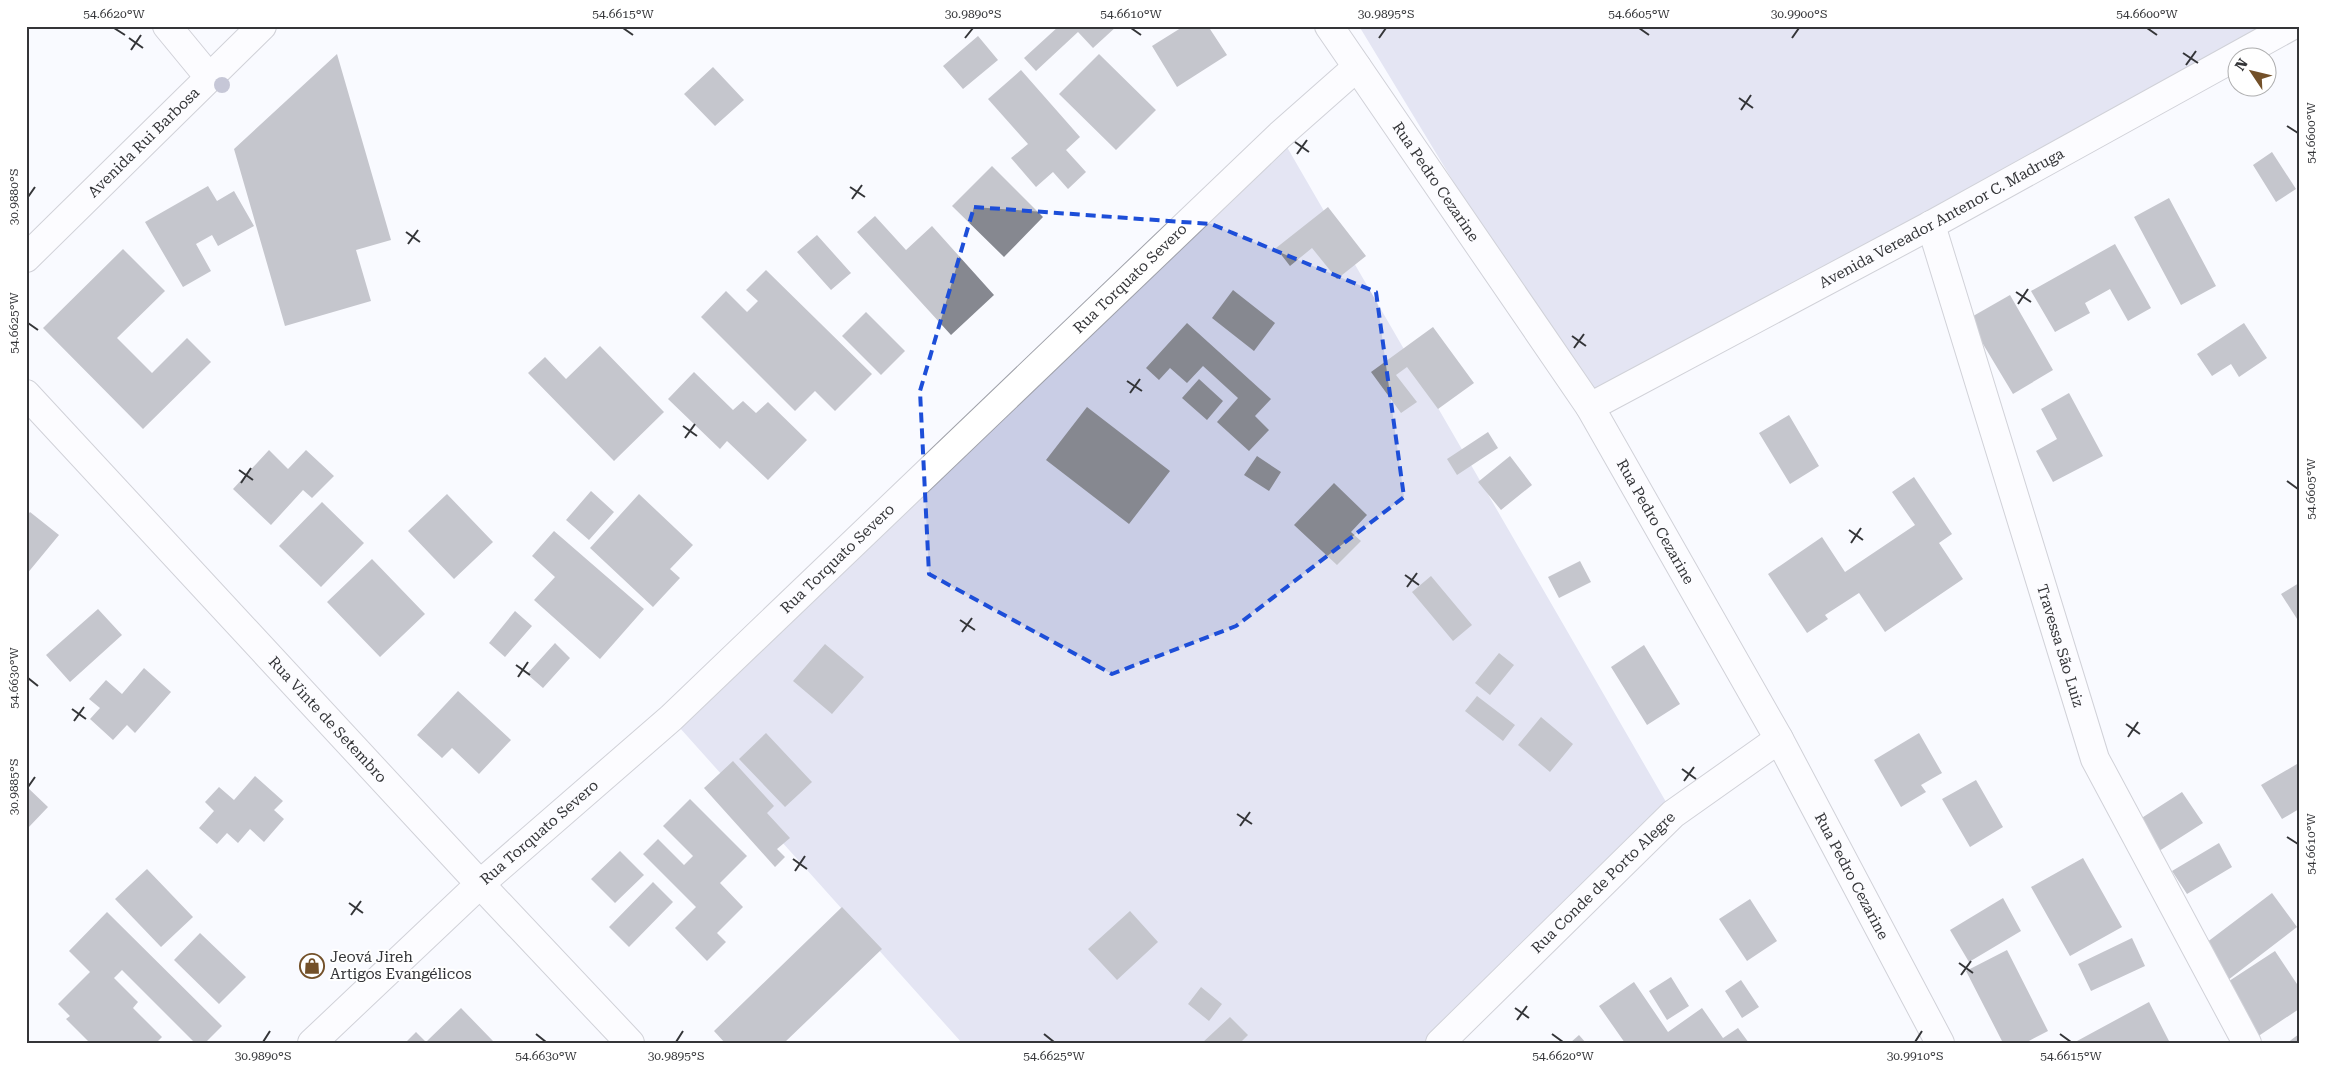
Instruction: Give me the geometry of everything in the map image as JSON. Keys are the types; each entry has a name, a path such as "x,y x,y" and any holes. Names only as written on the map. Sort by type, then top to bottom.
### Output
{"street":[{"path":"167,26 209,76"},
{"name":"Avenida Rui Barbosa","path":"26,258 262,26"},
{"name":"Rua Pedro Cezarine","path":"1329,26 1590,407 1779,739 1940,1043"},
{"name":"Avenida Vereador Antenor C. Madruga","path":"1590,407 1931,225 2291,26"},
{"name":"Rua Torquato Severo","path":"312,1043 480,884 671,718 1273,142 1357,67"},
{"name":"Travessa São Luiz","path":"1931,225 2095,759 2247,1043"},
{"name":"Rua Vinte de Setembro","path":"26,394 630,1043"},
{"name":"Rua Conde de Porto Alegre","path":"1440,1043 1673,814 1779,739"}],"highlighted area":[{"path":"974,207 1211,224 1376,292 1404,497 1236,626 1112,674 929,574 920,391"}],"shaded area":[{"path":"1359,26 2289,26 2249,48 2228,48 2228,59 1590,407"},
{"path":"1280,135 1673,814 1440,1043 962,1043 671,718"}],"building":[{"path":"1059,26 1117,26 1093,48 1078,32 1036,71 1024,58"},
{"path":"1184,26 1208,26 1227,55 1177,87 1152,46"},
{"path":"978,36 998,60 963,89 943,66"},
{"path":"337,54 391,240 356,250 371,301 285,326 234,149"},
{"path":"1099,54 1156,110 1116,150 1059,94"},
{"path":"713,67 744,100 715,126 684,94"},
{"path":"1021,70 1080,137 1066,150 1086,172 1068,189 1053,172 1036,187 1011,158 1028,144 988,99"},
{"path":"2272,152 2296,189 2276,202 2253,165"},
{"path":"992,166 1043,217 1004,257 952,206"},
{"path":"208,186 217,201 234,191 254,226 218,246 212,235 196,244 211,271 183,287 145,222"},
{"path":"2169,198 2216,286 2181,305 2134,217"},
{"path":"1328,207 1366,256 1337,279 1312,248 1290,266 1276,248"},
{"path":"875,216 906,250 932,226 994,295 951,335 857,232"},
{"path":"817,235 851,273 831,290 797,252"},
{"path":"2115,244 2151,308 2128,321 2110,289 2085,303 2090,313 2055,332 2031,291"},
{"path":"123,249 165,291 117,338 152,373 187,338 211,362 143,429 43,328"},
{"path":"766,270 872,374 835,411 815,391 795,411 701,317 726,291 747,312 758,301 746,290"},
{"path":"1233,290 1275,323 1254,351 1212,318"},
{"path":"2010,295 2053,370 2013,394 1968,319"},
{"path":"866,312 905,351 881,375 842,336"},
{"path":"1187,323 1271,399 1255,416 1269,430 1249,451 1217,422 1238,398 1203,366 1187,383 1170,368 1159,380 1146,368"},
{"path":"2244,323 2267,358 2239,377 2231,364 2212,376 2197,354"},
{"path":"1433,327 1474,383 1438,409 1407,367 1396,375 1417,402 1401,413 1371,372"},
{"path":"600,346 664,412 614,461 528,373 545,357 566,379"},
{"path":"694,372 733,410 743,401 756,413 768,402 807,440 768,480 727,441 720,449 668,399"},
{"path":"1199,379 1223,401 1207,420 1182,398"},
{"path":"2069,393 2103,456 2053,482 2036,451 2057,439 2041,409"},
{"path":"1087,407 1170,471 1129,524 1046,460"},
{"path":"1789,415 1819,466 1790,484 1759,433"},
{"path":"1488,432 1498,448 1457,475 1447,459"},
{"path":"269,450 288,469 306,450 334,476 312,498 303,490 271,525 233,489"},
{"path":"1257,456 1281,472 1269,491 1244,475"},
{"path":"1510,456 1532,485 1501,510 1478,482"},
{"path":"1914,477 1952,534 1939,543 1963,579 1885,632 1859,593 1825,615 1828,619 1807,633 1768,574 1822,537 1845,572 1915,525 1892,492"},
{"path":"1334,483 1367,515 1351,532 1361,541 1337,565 1294,525"},
{"path":"591,491 614,512 589,540 566,520"},
{"path":"447,494 493,542 454,579 408,531"},
{"path":"639,494 693,545 670,569 680,578 653,607 590,548"},
{"path":"322,502 364,543 321,587 279,546"},
{"path":"30,512 59,535 26,575 26,517"},
{"path":"554,531 644,609 600,659 534,600 555,577 532,556"},
{"path":"372,559 425,614 380,657 327,602"},
{"path":"1580,561 1591,582 1559,598 1548,577"},
{"path":"1431,576 1472,625 1453,641 1412,592"},
{"path":"2299,583 2299,622 2281,594"},
{"path":"98,609 122,635 70,682 46,655"},
{"path":"515,611 532,626 505,657 489,643"},
{"path":"555,643 570,658 543,688 527,674"},
{"path":"825,644 864,677 832,714 793,681"},
{"path":"1644,645 1680,704 1647,725 1611,667"},
{"path":"1499,653 1514,665 1490,695 1475,683"},
{"path":"144,668 171,692 135,733 127,725 113,740 90,719 100,708 89,699 106,680 122,694"},
{"path":"458,691 511,740 479,774 452,748 442,758 417,735"},
{"path":"1477,696 1515,725 1503,741 1465,711"},
{"path":"1541,717 1573,744 1550,772 1518,745"},
{"path":"766,733 812,782 785,807 739,759"},
{"path":"1919,733 1942,773 1921,785 1926,792 1901,807 1874,760"},
{"path":"733,761 774,806 767,813 790,838 777,849 785,857 775,867 704,788"},
{"path":"2297,764 2299,768 2299,809 2282,819 2261,785"},
{"path":"255,776 283,801 274,810 284,819 264,842 250,829 238,843 227,833 217,844 199,828 214,811 205,802 219,787 234,800"},
{"path":"1976,780 2003,827 1970,847 1942,799"},
{"path":"26,786 48,807 28,828 26,827"},
{"path":"2182,792 2203,823 2156,853 2137,821"},
{"path":"690,799 747,856 720,883 743,907 717,933 726,942 707,961 675,928 696,907 643,854 658,839 684,865 693,856 663,826"},
{"path":"2219,843 2232,867 2187,894 2172,871"},
{"path":"620,851 644,875 615,903 591,879"},
{"path":"2083,858 2122,927 2070,956 2031,887"},
{"path":"147,869 193,917 161,947 115,899"},
{"path":"653,882 673,902 629,947 609,927"},
{"path":"2272,893 2297,927 2228,980 2202,946"},
{"path":"2003,898 2021,931 1969,962 1950,930"},
{"path":"1750,899 1777,941 1747,961 1719,919"},
{"path":"842,907 882,949 784,1043 725,1043 714,1031"},
{"path":"1130,911 1158,942 1117,980 1088,949"},
{"path":"107,912 222,1026 205,1043 195,1043 122,970 114,978 138,1002 133,1008 162,1037 156,1043 90,1043 66,1019 70,1016 58,1004 90,972 69,951"},
{"path":"200,933 246,977 219,1004 174,960"},
{"path":"2132,938 2145,966 2091,991 2078,964"},
{"path":"2007,950 2048,1031 2025,1043 2003,1043 1966,971"},
{"path":"2275,951 2299,987 2299,1009 2257,1037 2223,985"},
{"path":"1671,977 1689,1006 1667,1020 1649,991"},
{"path":"1741,980 1759,1007 1742,1018 1725,991"},
{"path":"1634,982 1668,1032 1702,1008 1723,1038 1738,1028 1749,1043 1676,1043 1674,1041 1671,1043 1625,1043 1599,1006"},
{"path":"1201,987 1222,1004 1209,1021 1188,1004"},
{"path":"2149,1002 2169,1041 2079,1043 2077,1041"},
{"path":"461,1008 493,1041 492,1043 405,1043 416,1032 426,1042"},
{"path":"1230,1017 1248,1035 1240,1043 1202,1043"},
{"path":"2299,1034 2299,1043 2287,1043"},
{"path":"1579,1035 1586,1043 1570,1043"}],"place":[{"name":"Jeová Jireh Artigos Evangélicos","path":"312,966"}]}
